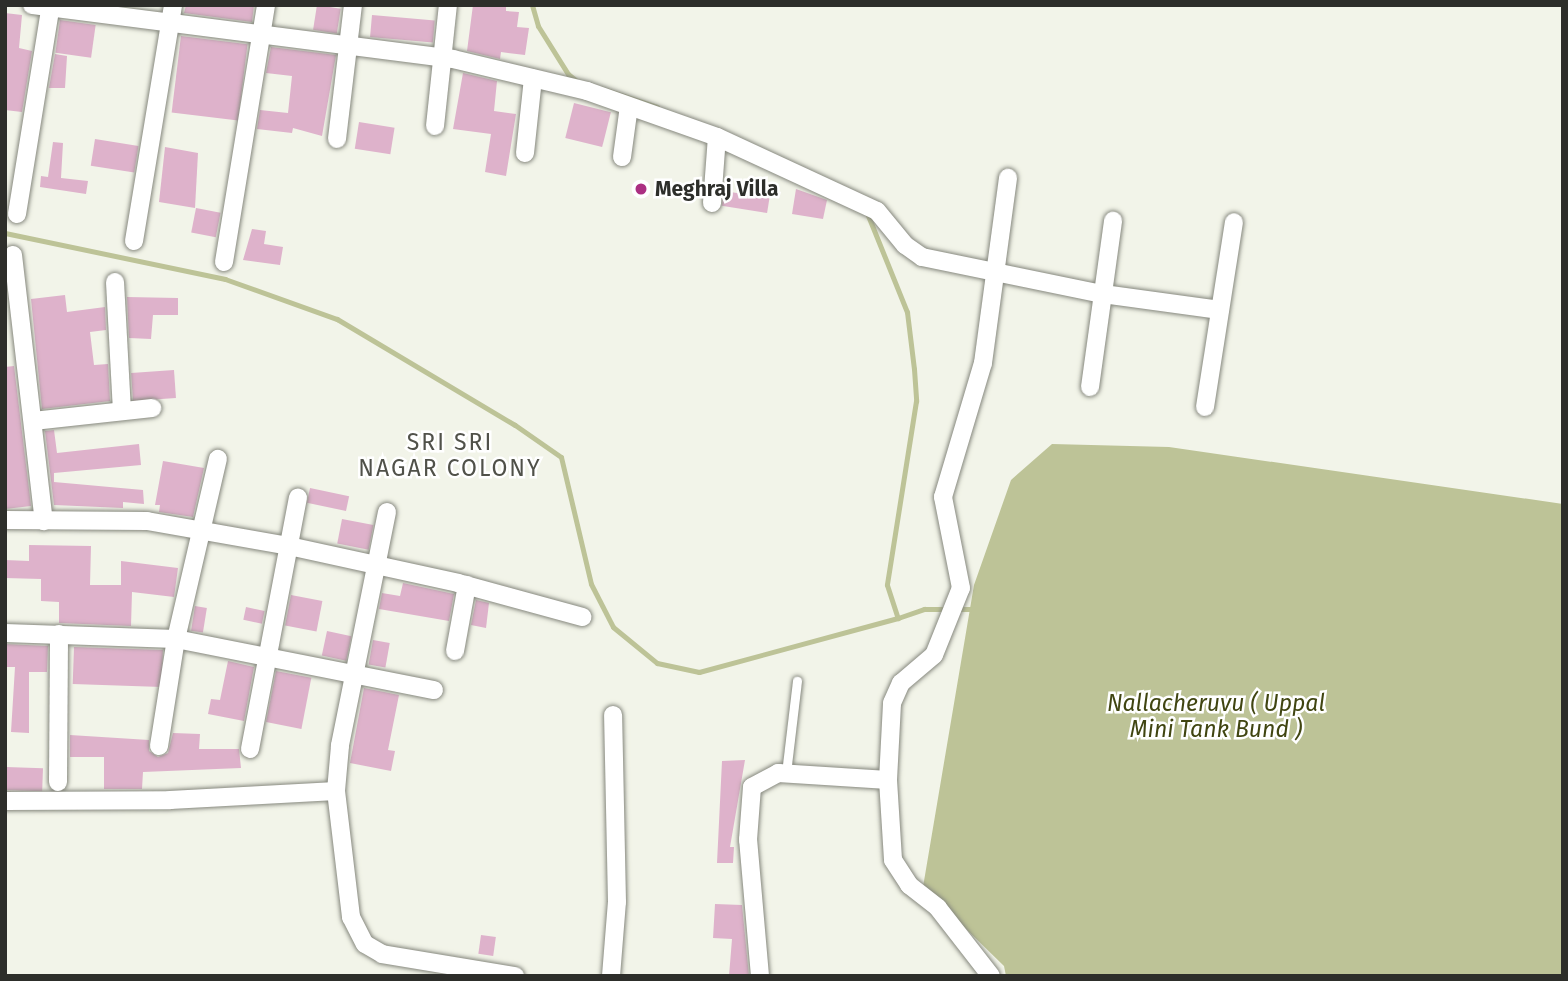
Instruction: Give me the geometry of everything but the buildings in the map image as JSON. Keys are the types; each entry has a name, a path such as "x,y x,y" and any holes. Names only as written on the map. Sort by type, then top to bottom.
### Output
{"street":[{"path":"32,5 172,14 263,36 442,57 533,78 629,106 717,137 877,211 905,246 922,257 997,275 1220,310"},
{"path":"224,262 266,5"},
{"path":"337,139 353,5"},
{"path":"435,126 448,5"},
{"path":"17,214 51,7"},
{"path":"134,241 172,14"},
{"path":"525,153 533,78"},
{"path":"622,157 629,106"},
{"path":"712,203 717,137"},
{"path":"991,976 938,908 909,885 893,860 888,780 892,703 901,683 938,648 956,602 961,576 943,497 946,475 976,394 997,275 1008,178"},
{"path":"1090,387 1113,221"},
{"path":"1205,407 1234,222"},
{"path":"13,255 44,521"},
{"path":"116,282 122,411"},
{"path":"33,421 152,408"},
{"path":"159,746 176,639 218,458"},
{"path":"250,749 298,498"},
{"path":"387,512 353,674 336,791 351,916 365,944 404,960 515,976"},
{"path":"5,520 147,521 202,530 467,585 582,617"},
{"path":"455,651 467,585"},
{"path":"5,633 176,639 434,690"},
{"path":"58,782 59,634"},
{"path":"611,976 617,902 613,715"},
{"path":"760,976 748,794 758,780 786,773 888,780"},
{"path":"5,801 170,800 336,791"}],"lane":[{"path":"786,773 797,681"}],"water":[{"name":"Nallacheruvu ( Uppal Mini Tank Bund )","path":"1052,444 1169,447 1563,504 1563,976 1006,976 1004,966 923,887 974,585 1011,480"}],"waterway":[{"path":"532,5 538,26 568,74 578,82"},
{"path":"600,88 657,107"},
{"path":"867,213 907,312 916,401 887,585 898,618 924,609 970,609"},
{"path":"5,233 225,279 337,319 515,425 561,457 591,584 613,627 657,663 699,672 898,618"}],"place":[{"name":"Meghraj Villa","path":"641,189"}],"district":[{"name":"SRI SRI NAGAR COLONY","path":"450,455"}]}
